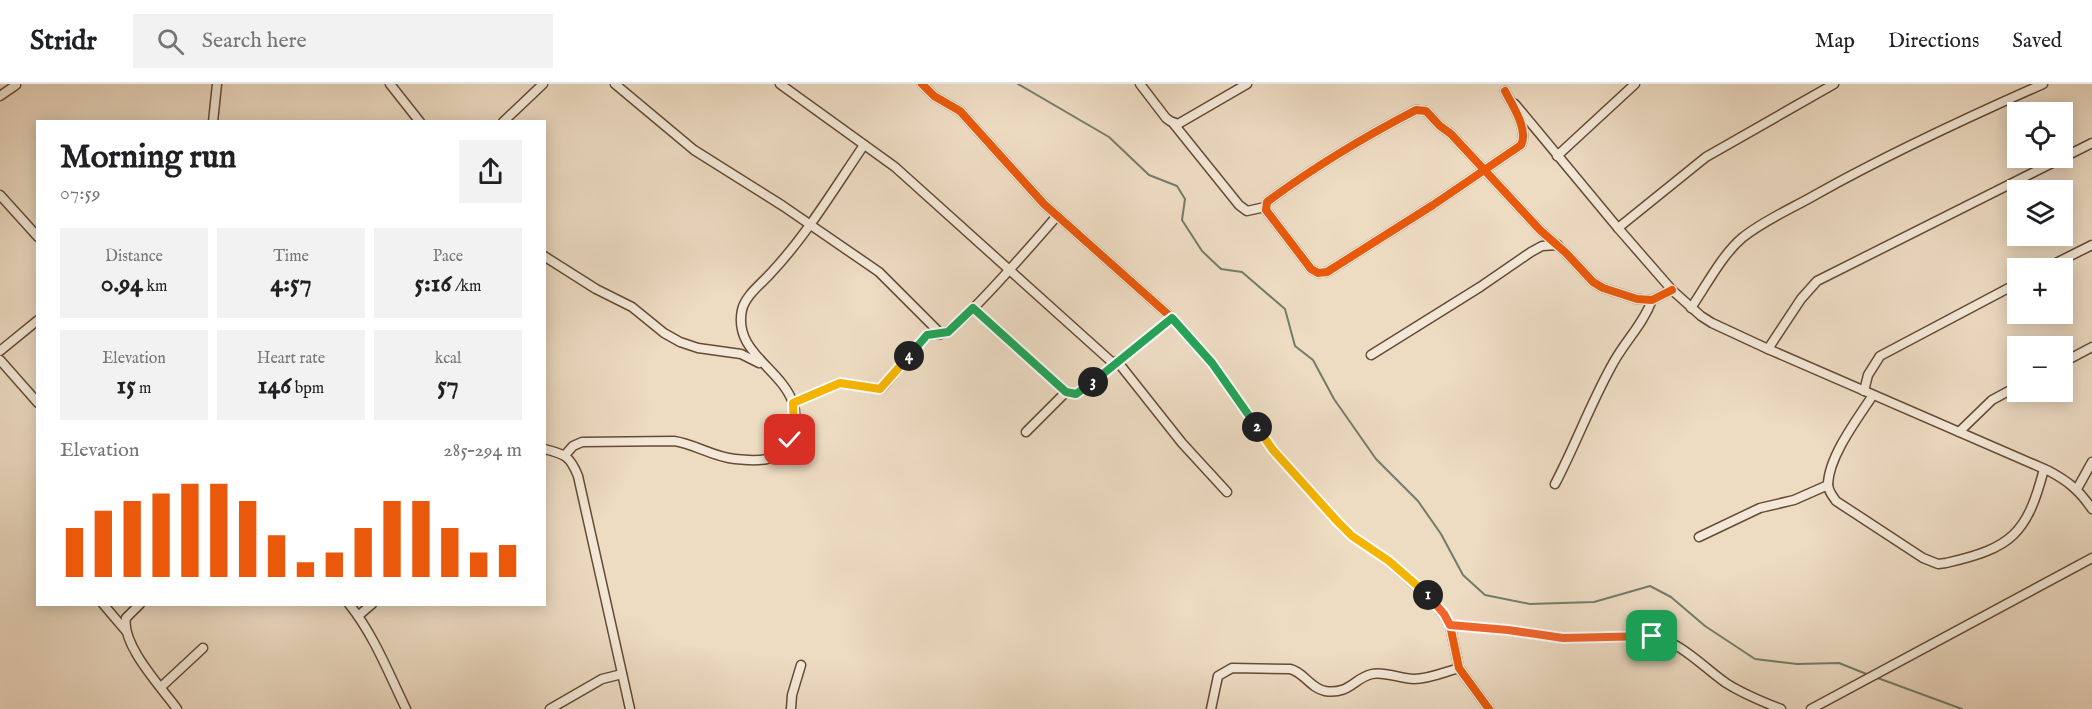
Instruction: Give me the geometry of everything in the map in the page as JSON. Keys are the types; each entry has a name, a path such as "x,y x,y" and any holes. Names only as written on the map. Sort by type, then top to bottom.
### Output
{"street":[{"path":"213,120 217,84"},
{"path":"390,84 418,120"},
{"path":"506,120 543,84"},
{"path":"615,84 686,144 879,272 941,334"},
{"path":"780,84 895,167 1116,363 1182,443 1227,492"},
{"path":"922,84 934,96 960,111 1057,216 1172,318 1212,363 1273,450 1337,521 1352,536 1406,575 1437,605 1450,625 1459,668 1489,709"},
{"path":"1140,84 1239,205 1247,211 1265,207"},
{"path":"1173,123 1184,122 1247,84"},
{"path":"1557,156 1635,84"},
{"path":"1618,228 1706,156 1834,84"},
{"path":"1691,308 1730,252 1742,239 1760,226 1866,167 1948,126 2043,84"},
{"path":"0,96 15,85"},
{"path":"1265,207 1314,272 1323,274 1513,152 1523,141 1519,120 1503,87"},
{"path":"1503,87 1557,156 1672,290 1712,324 2044,469 2068,481 2092,509"},
{"path":"1265,207 1267,202 1355,143 1416,110 1426,111 1593,282 1603,288 1636,299 1652,300 1672,290"},
{"path":"1768,349 1801,299 1817,281 2092,143"},
{"path":"565,455 573,446 582,442 674,441 682,442 712,455 734,459 767,459 783,449 790,440 794,426 793,403 779,380 751,351 743,336 742,308 809,225 864,145"},
{"path":"0,195 36,235"},
{"path":"793,403 840,383 880,389 927,335 948,332 973,308 1057,216"},
{"path":"2066,258 2092,245"},
{"path":"1371,355 1531,252 1542,246 1558,246"},
{"path":"546,257 596,289 632,307 664,333 680,342 698,348 741,354 767,368"},
{"path":"2007,289 1880,356 1868,375 1869,393 1833,462 1828,485 1836,501 1898,543 1938,564 1999,547 2008,541 2027,520 2044,469"},
{"path":"1555,484 1610,368 1620,350 1644,320 1652,300"},
{"path":"973,308 1066,392 1076,394 1172,318"},
{"path":"0,351 36,322"},
{"path":"2073,357 2092,347"},
{"path":"0,360 36,401"},
{"path":"1026,432 1066,392"},
{"path":"1959,432 1992,400 2007,392"},
{"path":"546,450 565,455 578,476 630,709"},
{"path":"2077,489 2092,462"},
{"path":"1698,537 1760,508 1794,500 1828,485"},
{"path":"1811,709 2092,558"},
{"path":"105,606 127,632 135,650 177,709"},
{"path":"127,632 126,618 139,606"},
{"path":"350,606 358,616 405,709"},
{"path":"358,616 370,606"},
{"path":"1450,625 1563,638 1652,636 1664,639 1678,645 1729,684 1781,709"},
{"path":"161,687 203,648"},
{"path":"790,709 801,664"},
{"path":"1211,709 1218,676 1232,668 1295,670 1316,688 1337,692 1373,674 1416,679 1459,668"},
{"path":"550,709 602,679 622,674"}],"waterway":[{"path":"1018,84 1109,137 1149,175 1177,186 1185,199 1182,220 1202,251 1221,269 1242,272 1285,309 1295,346 1313,360 1334,399 1376,459 1418,501 1441,534 1463,575 1485,595 1530,604 1594,602 1650,586 1671,597 1705,626 1755,659 1797,664 1839,663 1869,675"},
{"path":"1875,677 1962,709"}],"cycle path":[{"path":"922,84 934,96 960,111 1044,204 1172,318 1212,363 1273,450 1337,521 1352,536 1389,561 1437,605 1450,625 1459,668 1489,709"},
{"path":"1505,91 1521,125 1523,132 1521,145 1433,205 1327,272 1318,273 1311,269 1266,210 1267,202 1340,153 1416,110 1426,111 1451,134 1540,230 1593,282 1603,288 1637,299 1652,300 1672,290"}],"route":[{"path":"790,440 794,426 793,403 840,383 880,389 927,335 945,334 973,308 1071,394 1076,394 1095,381 1172,318 1212,363 1273,450 1337,521 1352,536 1406,575 1437,605 1450,625 1563,638 1652,636"}]}
